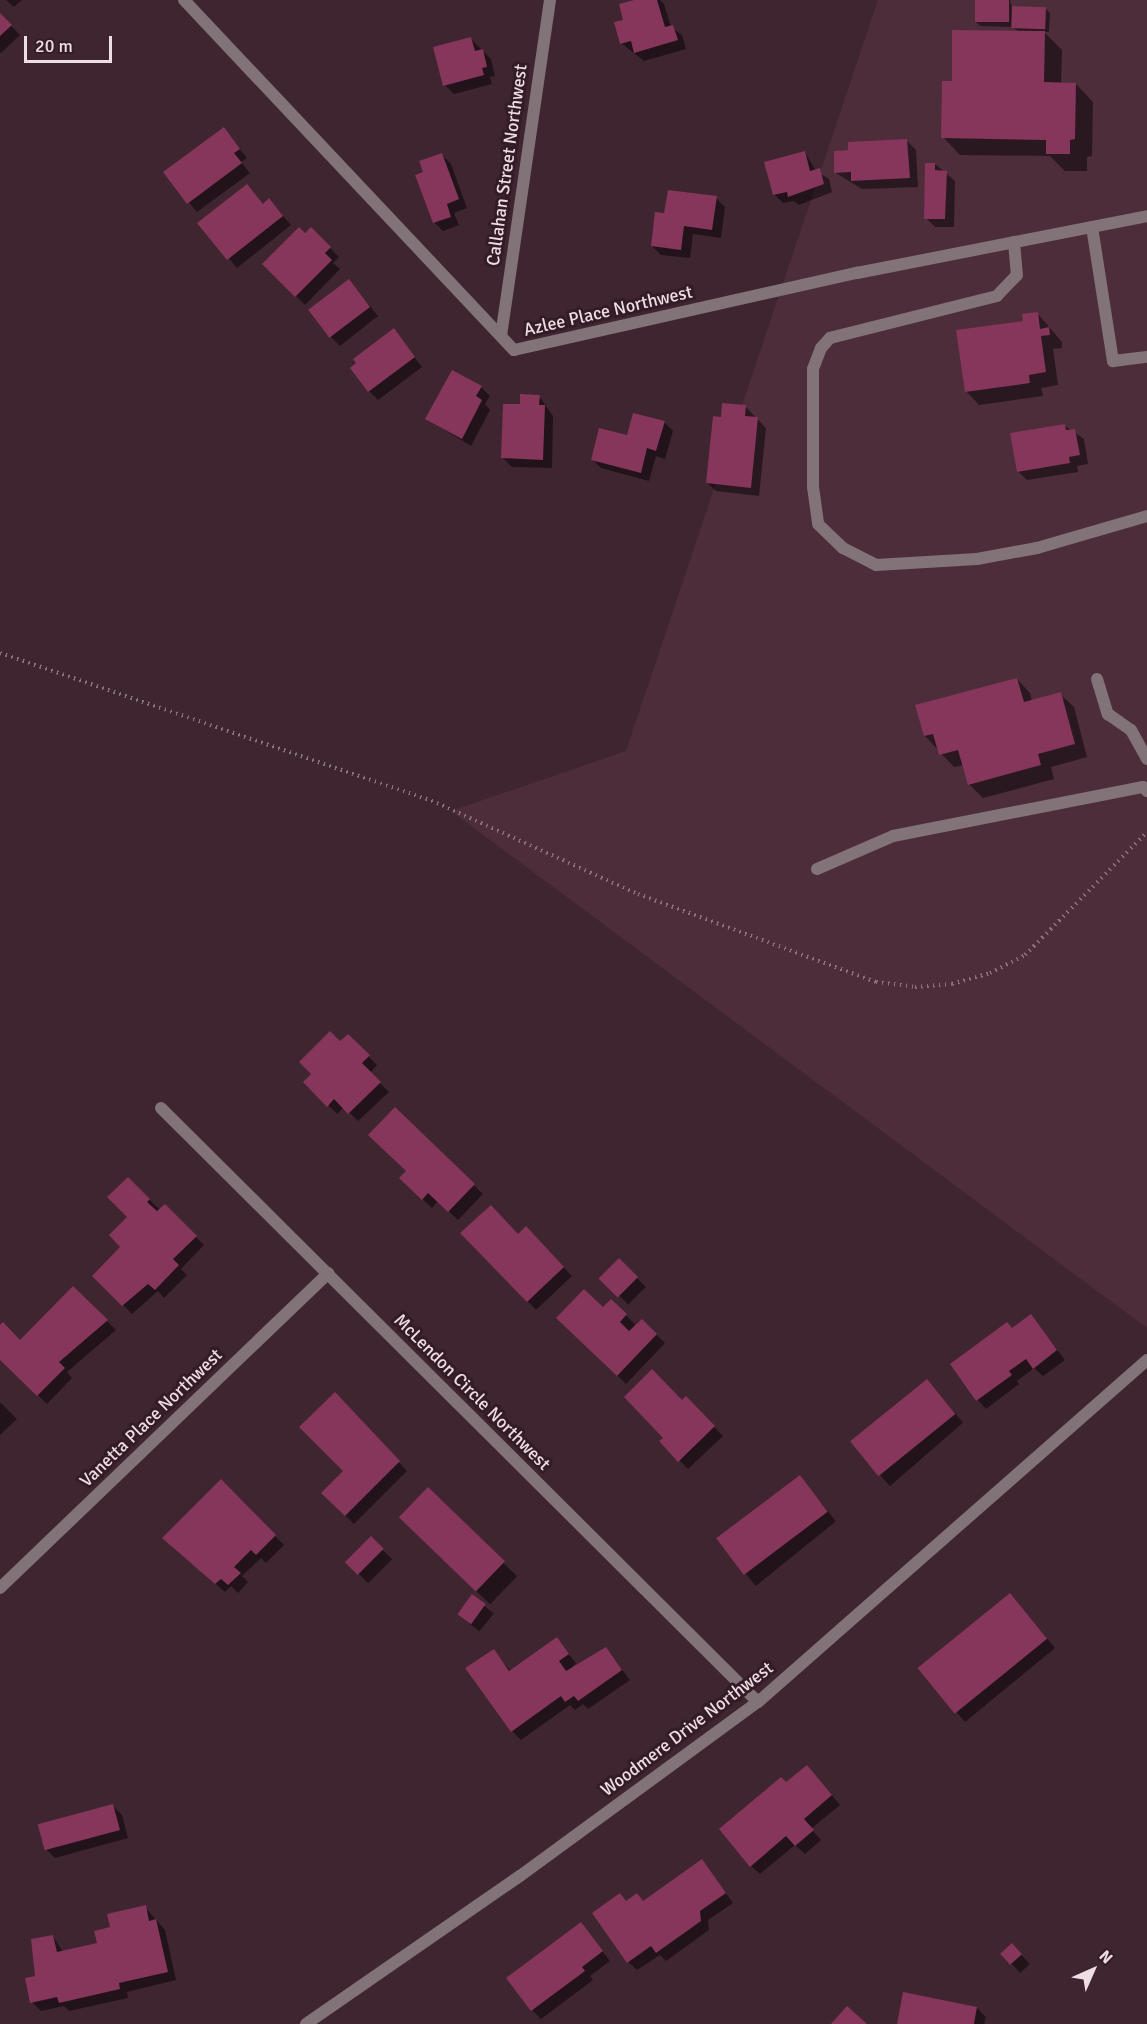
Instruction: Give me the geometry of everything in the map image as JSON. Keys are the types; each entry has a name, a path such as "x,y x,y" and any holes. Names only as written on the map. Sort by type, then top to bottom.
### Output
{"street":[{"name":"Azlee Place Northwest","path":"184,0 514,350 857,273 1147,216"},
{"name":"Callahan Street Northwest","path":"501,336 550,0"},
{"path":"1092,227 1113,361 1147,357"},
{"path":"1014,243 1017,275 997,296 830,338 821,348 813,369 813,487 818,524 843,548 876,565 976,560 1037,548 1147,516"},
{"path":"1097,679 1108,714 1131,730 1147,759"},
{"path":"817,869 893,836 1146,786"},
{"name":"McLendon Circle Northwest","path":"161,1108 758,1702"},
{"name":"Vanetta Place Northwest","path":"0,1588 328,1274"},
{"name":"Woodmere Drive Northwest","path":"306,2024 520,1876 758,1702 1147,1360"}],"path":[{"path":"0,653 436,803 638,894 876,982 915,987 952,984 990,973 1025,955 1147,832"}],"shaded area":[{"path":"878,0 1147,0 1147,1328 451,811 626,751"}],"building":[{"path":"634,0 657,0 665,27 673,25 678,40 634,53 631,41 620,44 614,22 623,20 619,4"},
{"path":"975,0 1009,0 1009,22 975,22"},
{"path":"1012,6 1046,7 1045,29 1011,28"},
{"path":"0,13 12,25 0,36"},
{"path":"952,30 1045,31 1044,82 1076,83 1075,139 1070,140 1070,154 1046,154 1046,140 941,138 942,81 952,81"},
{"path":"471,37 475,51 483,49 487,67 482,68 484,75 443,86 433,47"},
{"path":"224,127 240,149 234,153 242,163 187,204 163,172"},
{"path":"907,139 910,178 851,181 851,172 834,173 834,151 848,150 848,142"},
{"path":"805,151 810,171 820,168 824,184 788,197 787,192 773,195 764,162"},
{"path":"442,153 459,199 447,204 451,217 433,223 415,175 423,172 419,161"},
{"path":"925,163 935,163 935,170 947,171 945,219 924,219"},
{"path":"247,184 263,204 269,198 283,216 227,260 197,223"},
{"path":"668,190 717,196 712,230 684,226 681,250 651,246 655,212 664,213"},
{"path":"299,227 305,233 311,227 331,247 325,253 332,260 295,297 262,264"},
{"path":"349,279 370,307 329,338 308,310"},
{"path":"1038,312 1040,329 1049,327 1050,335 1041,336 1046,372 1029,375 1030,383 965,392 956,330 1023,321 1022,314"},
{"path":"394,328 415,357 368,392 350,368 356,363 353,359"},
{"path":"452,370 482,386 476,396 482,400 462,439 425,419"},
{"path":"520,394 540,395 539,405 545,405 543,460 501,458 503,404 520,404"},
{"path":"722,403 746,405 745,416 758,417 751,488 706,483 713,416 721,417"},
{"path":"633,413 665,421 656,451 647,448 641,473 591,460 599,428 627,435"},
{"path":"1065,424 1066,430 1075,429 1080,455 1069,457 1070,463 1017,472 1010,433"},
{"path":"1017,678 1024,702 1061,692 1075,744 1038,754 1041,765 968,785 958,750 939,755 933,734 924,736 915,705"},
{"path":"330,1031 340,1041 348,1034 370,1055 362,1063 381,1082 348,1114 334,1099 327,1107 303,1082 311,1074 299,1062"},
{"path":"395,1107 475,1184 448,1212 428,1193 422,1200 399,1178 406,1171 368,1135"},
{"path":"128,1177 150,1199 147,1202 157,1211 165,1204 197,1236 173,1259 179,1265 155,1290 148,1284 122,1306 92,1276 120,1247 109,1235 127,1217 107,1197"},
{"path":"491,1205 518,1234 526,1226 564,1267 527,1302 460,1233"},
{"path":"619,1258 638,1277 618,1298 598,1279"},
{"path":"73,1286 108,1320 59,1362 65,1368 37,1396 0,1360 0,1325 3,1322 20,1340"},
{"path":"584,1289 603,1307 611,1299 627,1314 620,1322 629,1331 642,1319 657,1334 617,1376 556,1318"},
{"path":"1031,1314 1057,1350 1033,1369 1026,1359 1009,1371 1012,1375 976,1401 950,1364 1007,1322 1012,1328"},
{"path":"652,1369 682,1400 686,1396 715,1426 678,1462 659,1441 663,1438 624,1397"},
{"path":"927,1379 955,1414 878,1476 850,1441"},
{"path":"335,1392 400,1461 345,1516 321,1493 343,1471 299,1427"},
{"path":"800,1475 828,1512 744,1575 716,1538"},
{"path":"221,1479 276,1535 256,1555 251,1550 234,1567 241,1573 228,1585 221,1579 215,1584 162,1538"},
{"path":"428,1487 505,1561 476,1592 399,1517"},
{"path":"371,1536 384,1549 358,1575 345,1562"},
{"path":"1010,1593 1047,1639 955,1714 918,1668"},
{"path":"472,1594 486,1604 471,1624 457,1614"},
{"path":"557,1637 569,1654 559,1661 566,1671 606,1647 622,1670 578,1701 574,1696 565,1702 561,1696 511,1732 465,1668 494,1649 509,1671"},
{"path":"807,1765 832,1795 804,1819 814,1830 795,1846 786,1836 750,1867 719,1829 781,1777 786,1782"},
{"path":"113,1804 120,1830 45,1850 38,1824"},
{"path":"702,1859 726,1893 700,1911 701,1921 656,1953 651,1946 627,1963 592,1913 620,1893 626,1901 637,1893 643,1901"},
{"path":"146,1905 149,1921 156,1919 168,1972 119,1983 120,1989 59,2003 57,1997 30,2003 25,1978 35,1976 31,1939 53,1935 57,1952 97,1943 94,1931 110,1927 107,1914"},
{"path":"581,1922 603,1951 582,1967 585,1971 531,2011 506,1978"},
{"path":"1012,1943 1022,1954 1010,1965 1000,1954"},
{"path":"903,1992 977,2007 974,2024 897,2024"},
{"path":"847,2006 867,2024 831,2024"}]}
